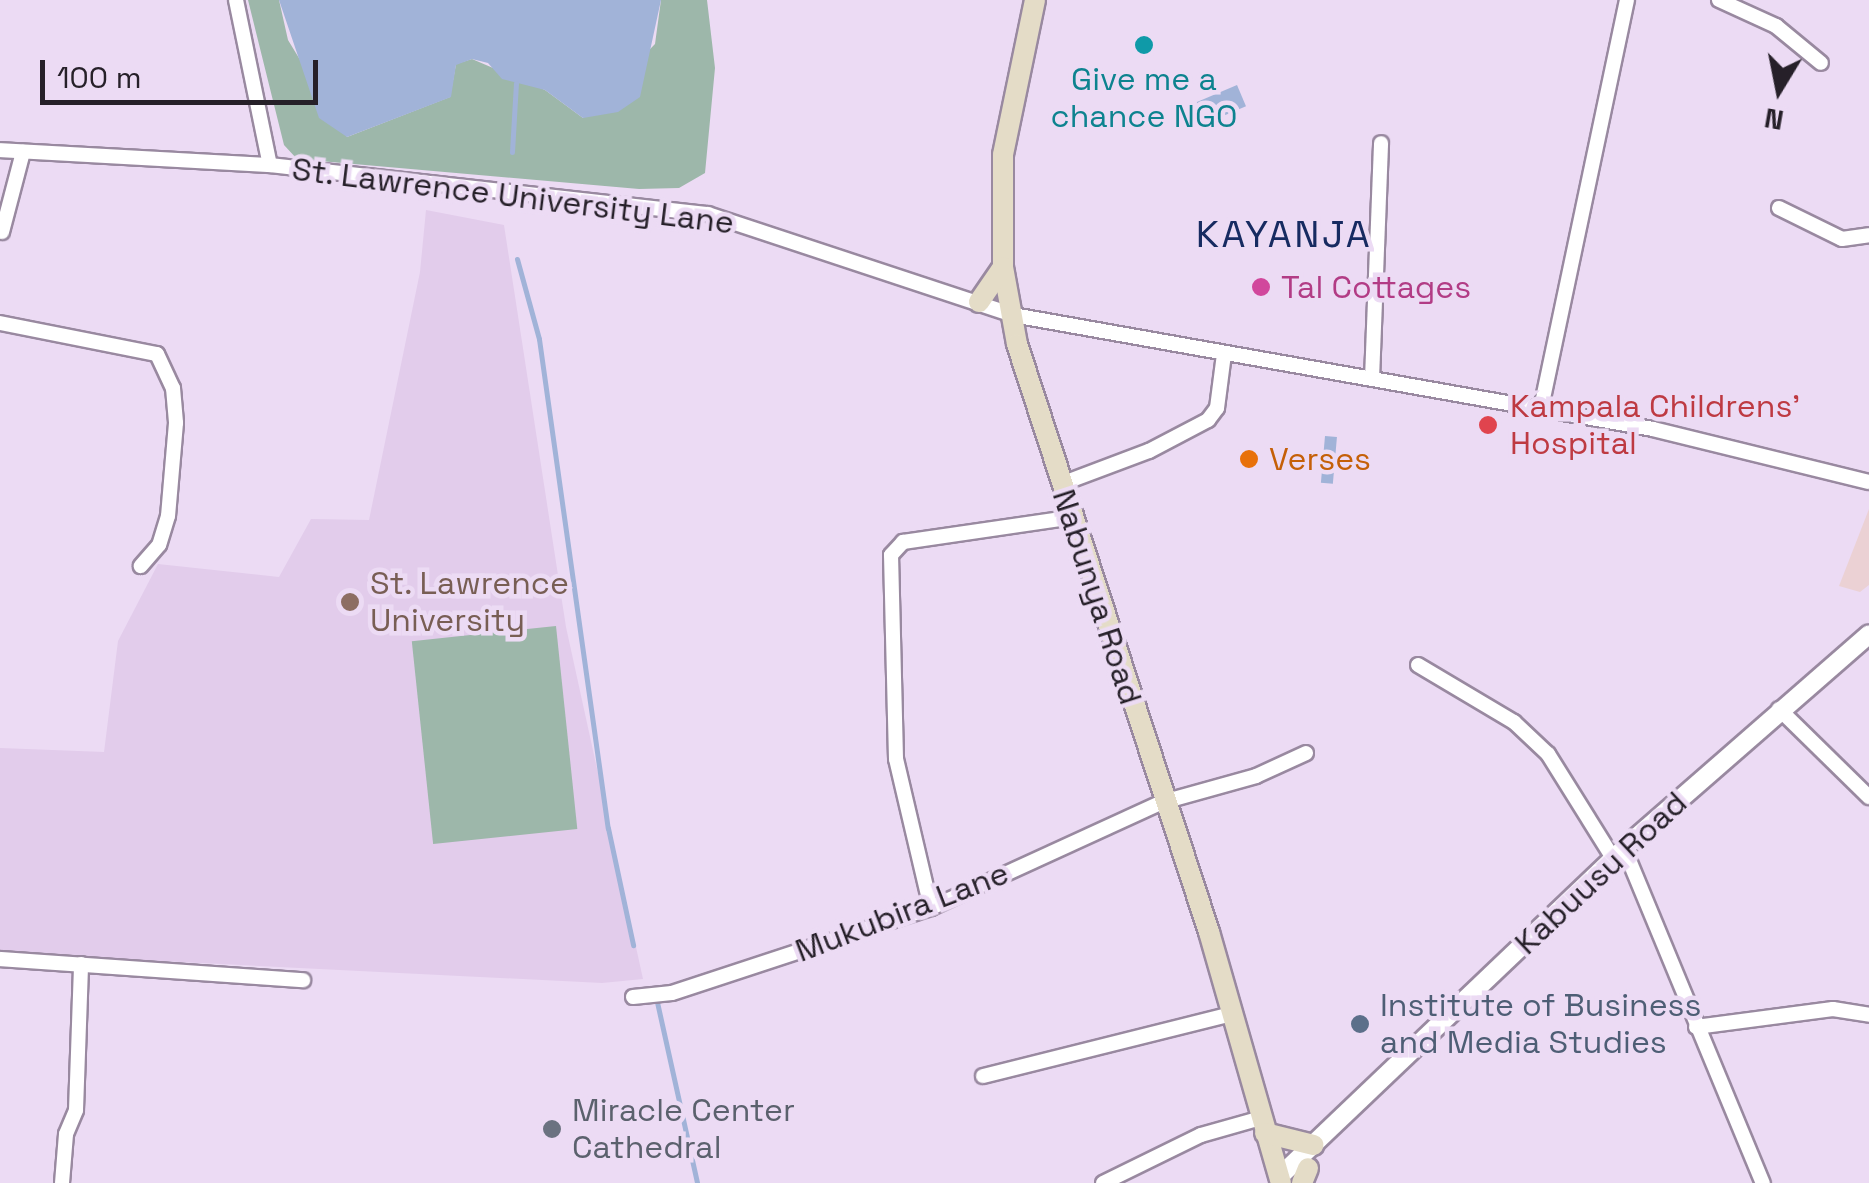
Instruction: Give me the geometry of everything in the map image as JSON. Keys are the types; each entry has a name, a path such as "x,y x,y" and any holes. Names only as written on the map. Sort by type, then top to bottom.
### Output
{"main road":[{"name":"Nabunya Road","path":"1035,0 1007,118 1004,267 1024,376 1075,516 1232,1014 1263,1125 1293,1179"},
{"path":"979,302 1004,267"},
{"path":"1263,1125 1314,1144"}],"street":[{"path":"236,0 270,164"},
{"path":"1541,408 1627,0"},
{"path":"1720,0 1776,26 1822,63"},
{"path":"1372,380 1381,143"},
{"name":"St. Lawrence University Lane","path":"0,150 270,164 708,214 1012,315 1541,408 1869,482"},
{"path":"2,232 22,152"},
{"path":"1779,208 1842,239 1869,235"},
{"path":"0,323 157,354 174,388 176,423 168,516 159,545 141,566"},
{"path":"1061,484 1149,451 1208,420 1217,408 1224,354"},
{"path":"931,908 896,759 891,555 904,542 1075,516"},
{"name":"Kabuusu Road","path":"1293,1179 1314,1144 1618,853 1778,709 1869,634"},
{"path":"1418,665 1514,722 1548,754 1618,853 1763,1183"},
{"path":"1778,709 1869,797"},
{"name":"Mukubira Lane","path":"633,997 672,993 931,908 1163,802 1256,776 1306,753"},
{"path":"0,960 303,980"},
{"path":"62,1183 66,1134 76,1110 80,964"},
{"path":"1696,1027 1833,1009 1869,1015"},
{"path":"984,1076 1232,1014"},
{"name":"Kabuusu Road","path":"1293,1179 1341,1122"},
{"path":"1103,1183 1201,1134 1263,1125"}],"shaded area":[{"name":"St. Lawrence University","path":"426,210 504,225 566,627 643,979 602,983 0,953 0,748 104,752 118,641 158,564 279,577 311,519 369,520 420,272"},
{"path":"1869,509 1869,585 1860,592 1839,586"}],"green space":[{"path":"248,0 279,0 288,40 347,137 450,97 456,64 472,59 545,90 583,118 655,44 661,0 707,0 715,68 705,173 679,188 639,189 297,159 284,145"},
{"path":"556,626 577,829 433,844 412,641"}],"water":[{"path":"279,0 661,0 640,97 618,112 583,118 545,90 502,79 488,63 472,59 456,65 451,97 347,137 319,118"},
{"path":"1237,85 1246,106 1202,125 1193,104"},
{"path":"1325,436 1337,437 1333,484 1321,483"}],"waterway":[{"path":"512,152 516,83"},
{"path":"517,259 539,339 608,828 633,945"},
{"path":"657,1002 697,1183"}],"place":[{"name":"Give me a chance NGO","path":"1144,45"},
{"name":"Tal Cottages","path":"1261,287"},
{"name":"Kampala Childrens' Hospital","path":"1488,425"},
{"name":"Verses","path":"1249,459"},
{"name":"St. Lawrence University","path":"350,602"},
{"name":"Institute of Business and Media Studies","path":"1360,1024"},
{"name":"Miracle Center Cathedral","path":"552,1129"}],"district":[{"name":"KAYANJA","path":"1284,235"}]}
